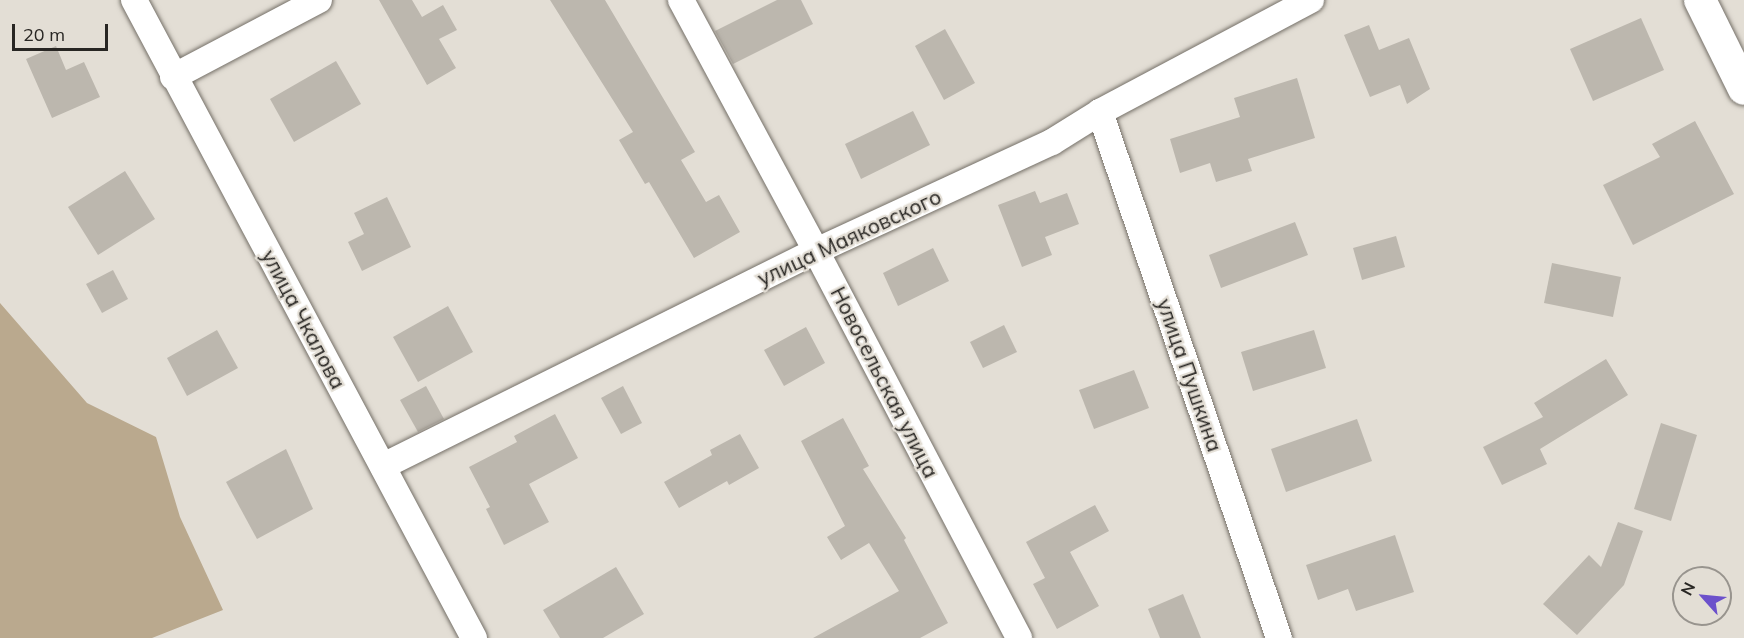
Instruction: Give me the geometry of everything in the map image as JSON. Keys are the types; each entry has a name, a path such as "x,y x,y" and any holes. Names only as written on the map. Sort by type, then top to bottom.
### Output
{"street":[{"name":"улица Чкалова","path":"134,0 474,638"},
{"path":"173,77 320,0"},
{"name":"Новосельская улица","path":"681,0 816,250 1019,638"},
{"name":"улица Маяковского","path":"383,466 816,250 1052,142 1100,112 1311,0"},
{"path":"1700,0 1744,89"},
{"name":"улица Пушкина","path":"1100,112 1279,638"}],"shaded area":[{"path":"0,303 87,403 156,437 180,517 223,610 152,638 0,638"}],"building":[{"path":"379,0 412,0 422,17 443,5 457,30 439,39 456,68 427,85"},
{"path":"550,0 605,0 695,152 681,160 706,202 719,195 740,232 694,258 649,182 645,184 619,140 633,132"},
{"path":"777,0 801,0 813,24 733,64 715,31"},
{"path":"1641,18 1664,70 1593,101 1570,49"},
{"path":"1369,25 1379,50 1409,38 1430,89 1407,104 1400,85 1370,97 1344,35"},
{"path":"945,29 975,83 944,100 915,46"},
{"path":"56,46 66,70 84,62 100,97 52,118 26,59"},
{"path":"336,61 361,104 294,142 270,99"},
{"path":"1297,78 1315,138 1248,159 1252,171 1216,182 1210,163 1180,173 1170,139 1240,117 1234,98"},
{"path":"913,111 930,145 861,179 845,144"},
{"path":"1695,121 1734,194 1633,245 1603,185 1660,157 1652,144"},
{"path":"125,171 155,219 98,255 68,207"},
{"path":"1035,191 1040,203 1067,193 1079,224 1045,237 1052,255 1022,267 998,205"},
{"path":"387,197 411,247 362,271 348,242 364,234 354,213"},
{"path":"1295,222 1308,255 1221,288 1209,255"},
{"path":"1396,236 1405,267 1362,280 1353,248"},
{"path":"933,248 949,281 898,306 883,273"},
{"path":"1552,263 1621,277 1613,317 1544,303"},
{"path":"113,270 128,299 102,313 86,284"},
{"path":"448,306 473,352 418,382 393,337"},
{"path":"1004,325 1017,352 983,368 970,342"},
{"path":"806,327 825,363 784,386 764,350"},
{"path":"217,330 238,368 187,396 167,358"},
{"path":"1314,330 1326,368 1253,391 1241,352"},
{"path":"1606,359 1628,395 1540,449 1547,464 1502,485 1483,447 1543,417 1534,403"},
{"path":"1134,370 1149,408 1094,429 1079,390"},
{"path":"426,386 444,419 418,432 400,400"},
{"path":"623,386 642,423 621,434 601,398"},
{"path":"555,414 578,458 529,484 549,522 504,545 486,509 490,507 469,467 517,442 514,436"},
{"path":"843,418 869,466 863,469 906,538 904,540 948,623 920,638 813,638 899,591 869,543 841,560 827,537 845,526 801,441"},
{"path":"1357,419 1372,461 1286,492 1271,449"},
{"path":"1661,423 1697,435 1671,521 1634,509"},
{"path":"740,434 759,468 729,485 727,481 679,508 664,482 712,455 710,450"},
{"path":"286,449 313,509 257,539 226,482"},
{"path":"1095,505 1109,531 1070,552 1099,606 1057,629 1033,584 1045,578 1026,542"},
{"path":"1618,522 1643,531 1624,585 1577,635 1543,604 1589,555 1601,567"},
{"path":"1395,535 1414,592 1356,611 1348,589 1318,600 1306,565"},
{"path":"616,567 644,614 603,638 560,638 543,610"},
{"path":"1183,594 1201,638 1160,638 1148,609"}]}
